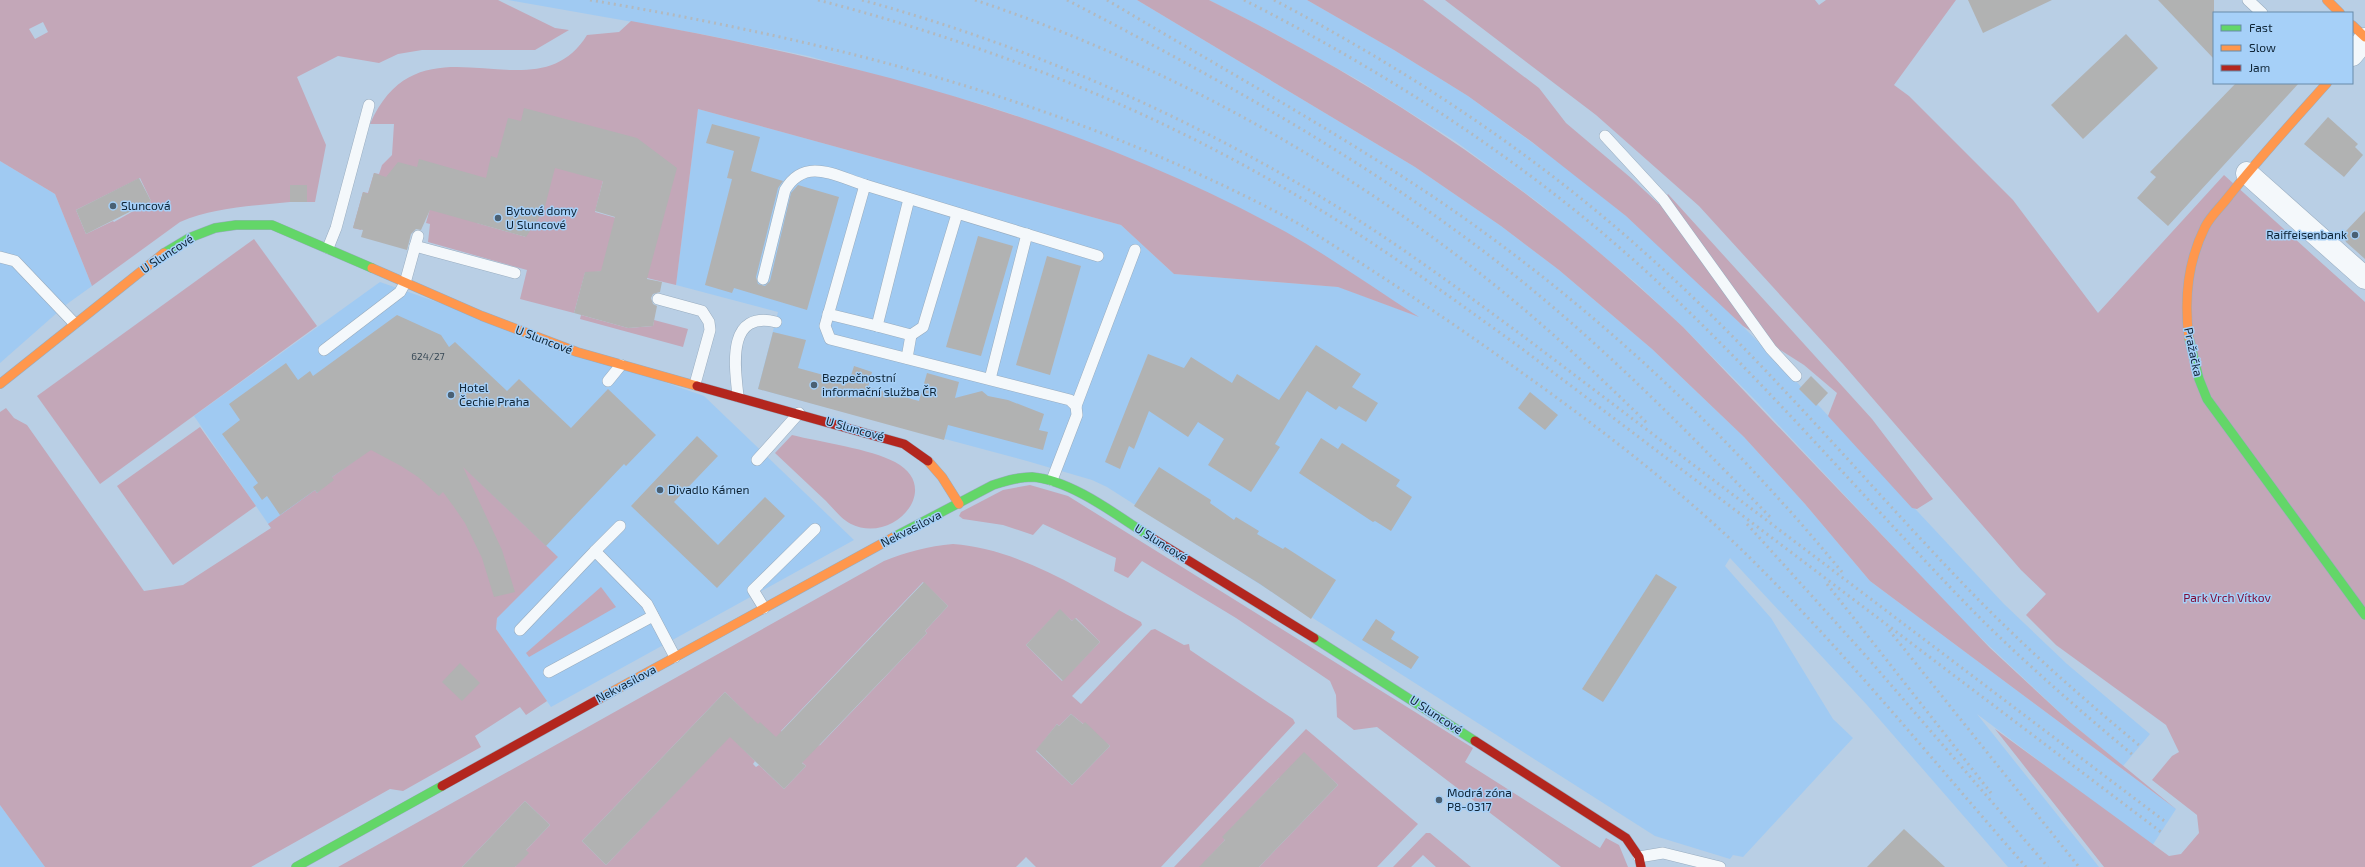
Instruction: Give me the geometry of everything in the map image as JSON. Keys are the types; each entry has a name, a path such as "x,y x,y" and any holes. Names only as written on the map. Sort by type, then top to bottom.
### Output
{"street":[{"path":"2327,0 2339,12"},
{"path":"2353,25 2365,38 2353,54"},
{"name":"Pražačka","path":"2326,84 2247,173 2205,228 2198,243 2188,279 2186,324 2192,360 2207,399 2365,615"},
{"path":"2247,173 2365,278"},
{"name":"U Sluncové","path":"0,384 74,323 157,259 187,239 215,228 239,224 272,225 328,248 405,283 549,342 621,365 799,413 904,444 924,456 950,488 959,504 1009,478 1031,476 1052,480 1090,499 1364,669 1626,838 1640,862"},
{"name":"Nekvasilova","path":"296,867 853,558 959,504"}],"lane":[{"path":"2248,0 2261,12"},
{"path":"2353,36 2365,38"},
{"path":"328,248 336,228 370,105"},
{"path":"1605,136 1663,199 1771,349 1796,376"},
{"path":"763,279 785,190 790,181 808,171 820,170 957,214 1098,256"},
{"path":"865,185 825,326 830,339 1070,400 1076,406"},
{"path":"876,326 909,199"},
{"path":"828,314 911,334 923,327 930,311 957,214"},
{"path":"990,379 1027,234"},
{"path":"324,350 392,300 400,292 405,283 416,241 515,273"},
{"path":"1052,480 1077,415 1076,406 1135,250"},
{"path":"0,258 15,261 74,323"},
{"path":"658,299 702,312 709,322 710,330 694,384"},
{"path":"738,396 734,353 736,343 744,331 756,321 765,320 776,322"},
{"path":"907,358 911,334"},
{"path":"608,381 621,365"},
{"path":"757,460 799,413"},
{"path":"520,630 620,526"},
{"path":"764,608 753,590 816,529"},
{"path":"595,551 647,604 675,657"},
{"path":"549,672 653,616"},
{"path":"1640,862 1663,853 1720,867"}],"shaded area":[{"path":"508,0 1137,0 1415,167 1501,226 1559,270 1652,349 1744,437 1805,504 1870,581 2176,809 2152,846 1977,714 2099,867 2008,867 1867,705 1730,558 1725,566 1771,618 1833,719 1853,738 1743,857 1733,855 1730,859 1655,836 1107,487 1092,480 1027,461 758,389 778,312 676,285 698,109 1121,225 1174,274 1339,287 1417,316 1119,154 1023,118 984,105 808,56 701,34"},
{"path":"1209,0 1307,0 1394,50 1468,96 1563,165 1626,216 1704,287 1778,362 2004,604 2067,664 2150,734 2123,766 2071,723 1965,623 1758,403 1683,327 1636,283 1539,203 1455,141 1360,81 1270,31"},
{"path":"0,161 55,194 92,286 67,304 0,363"},
{"path":"380,282 704,396 854,540 551,707 496,629 497,618 271,528 194,416"},
{"path":"0,805 45,867 0,867"}],"green space":[{"path":"0,0 498,0 555,28 569,30 535,50 422,50 398,54 379,63 338,56 297,77 326,145 315,202 307,202 307,185 291,185 290,202 220,210 193,217 180,222 92,286 55,194 0,161","holes":["43,22 48,32 35,39 29,29","140,178 151,201 114,222 113,221 86,234 76,210"]},
{"path":"1137,0 1209,0 1288,41 1408,112 1522,191 1577,234 1683,327 1990,648 2071,723 2176,809 1870,581 1805,504 1744,437 1652,349 1559,270 1501,226 1415,167"},
{"path":"1307,0 1423,0 1539,88 1566,123 1631,178 1659,204 1668,194 1872,419 1933,499 1917,509 1912,508 1828,416 1837,393 1804,365 1743,326 1626,216 1532,142 1468,96 1394,50"},
{"name":"Park Vrch Vítkov","path":"1445,0 1815,0 1819,5 1826,0 1956,0 1894,85 1909,96 2013,200 2098,313 2224,175 2365,302 2365,867 2104,867 1995,729 2169,856 2181,854 2199,833 2197,815 2152,780 2172,756 2179,752 2166,725 2056,645 2026,615 2046,594 2021,570 1843,364 1699,206 1596,115"},
{"path":"631,21 716,37 801,56 884,77 968,100 1049,127 1130,158 1209,193 1286,232 1337,263 1419,317 1338,287 1174,274 1121,225 698,109 676,285 614,270 585,273 574,313 520,299 527,270 428,242 430,224 426,223 435,191 369,202 361,230 353,228 363,192 368,193 374,173 379,174 382,165 392,155 394,124 370,124 392,90 418,73 447,67 509,70 538,68 565,58 587,35 619,32","holes":["603,181 641,225 595,212","485,192 526,237 477,223"]},
{"path":"254,239 317,326 100,484 37,396"},
{"path":"581,315 628,328 653,326 654,320 688,329 683,347 580,319"},
{"path":"6,408 14,418 27,425 144,591 183,585 271,528 268,524 315,490 317,493 332,477 415,417 448,452 558,557 497,618 496,629 547,701 526,715 520,707 475,736 481,747 403,791 390,789 251,867 45,867 0,805 0,412"},
{"path":"200,427 256,506 173,565 117,486"},
{"path":"792,435 873,453 895,462 909,473 915,486 914,499 907,511 896,520 882,527 867,528 847,522 775,453"},
{"path":"1030,485 1068,496 1473,748 1465,762 1600,848 1606,838 1619,845 1628,867 1561,867 1377,727 1354,730 1337,717 1336,695 1330,681 1236,618 1142,561 1128,578 1114,571 1116,558 1043,524 1033,535 1003,525 963,519 959,516 961,512 1003,490"},
{"path":"953,544 1003,554 1027,563 1074,585 1141,622 1142,625 1072,696 1081,704 1151,630 1155,629 1184,645 1189,644 1190,650 1293,719 1295,723 1161,867 1036,867 1026,857 1016,867 515,867 526,850 550,825 525,801 462,867 338,867 884,561 918,550","holes":["923,582 948,606 925,631 927,633 820,745 793,754 806,766 784,789 759,765 756,767 753,764 755,761 739,745 787,738 781,731","1060,610 1072,621 1076,618 1100,642 1062,681 1026,645","725,692 749,716 606,865 582,841","1071,714 1110,746 1072,785 1036,751 1057,724 1059,726"]},
{"path":"601,587 616,607 529,657 526,653"},
{"path":"1306,729 1418,824 1377,867 1259,867 1338,785 1304,753 1282,780 1279,778 1223,837 1225,840 1203,864 1206,867 1174,867"},
{"path":"1426,833 1430,833 1471,867 1436,867 1423,855 1411,867 1393,867"}],"building":[{"path":"1968,0 2052,0 1983,33"},
{"path":"2158,0 2214,0 2213,58"},
{"path":"2126,34 2158,68 2083,139 2051,105"},
{"path":"2235,84 2298,84 2168,226 2137,198 2156,177 2150,172"},
{"name":"Bytové domy U Sluncové","path":"524,108 637,138 677,168 647,279 662,282 660,292 653,294 651,298 653,304 657,306 653,326 628,328 574,313 585,272 601,271 615,217 595,211 603,181 555,168 544,210 526,237 430,210 421,230 416,229 411,234 407,250 361,237 363,230 353,228 363,192 368,194 374,173 386,177 398,162 417,167 419,159 486,178 491,156 497,158 508,118 521,121"},
{"path":"2328,117 2358,144 2355,147 2363,155 2344,177 2304,144"},
{"path":"712,124 760,137 751,171 783,181 778,188 756,277 758,284 765,286 770,281 791,193 798,185 839,197 807,310 734,288 732,293 705,285 732,179 727,178 734,151 706,143"},
{"name":"Sluncová","path":"139,178 151,201 86,234 76,210"},
{"path":"290,185 307,185 307,202 290,202"},
{"name":"Raiffeisenbank","path":"2365,211 2365,259 2346,242 2344,237 2345,232"},
{"path":"978,236 1013,246 981,356 946,347"},
{"path":"1047,256 1081,266 1050,375 1016,365"},
{"path":"397,315 441,335 449,347 455,342 507,391 519,379 571,428 608,389 656,435 626,466 624,464 546,546 463,467 502,550 515,592 494,597 482,558 465,523 454,507 443,492 439,496 418,477 401,466 371,450 332,477 334,480 317,493 315,490 280,515 267,496 262,500 253,487 258,483 222,434 240,420 229,404 286,363 298,380 310,371 313,376"},
{"name":"Bezpečnostní informační služba ČR","path":"773,332 806,340 798,368 849,382 854,366 872,372 868,387 919,401 927,373 959,382 955,398 982,391 988,396 1008,400 1044,414 1039,430 1048,432 1043,450 948,425 944,440 758,389"},
{"path":"1316,345 1361,374 1352,387 1378,403 1366,422 1339,406 1336,410 1307,391 1275,444 1280,447 1251,492 1208,465 1224,439 1198,422 1188,437 1149,411 1134,449 1129,446 1120,469 1105,462 1148,354 1184,368 1191,357 1232,383 1237,374 1279,400"},
{"path":"1811,376 1828,393 1816,406 1799,389"},
{"path":"1530,392 1558,415 1545,430 1518,408"},
{"path":"697,436 718,456 674,502 718,545 765,497 785,516 717,588 631,506"},
{"path":"1321,438 1338,449 1342,443 1400,480 1396,486 1412,497 1391,531 1375,521 1373,522 1299,473"},
{"path":"1159,467 1211,500 1210,503 1234,520 1236,517 1259,531 1257,534 1283,549 1285,547 1336,580 1311,619 1260,584 1134,506"},
{"path":"1656,574 1677,587 1603,702 1582,689"},
{"path":"924,582 948,606 925,631 927,633 802,763 806,766 784,789 730,737 606,865 582,841 725,692 758,724 760,722 776,737"},
{"path":"1060,609 1072,621 1075,618 1100,642 1063,681 1026,645"},
{"path":"1376,619 1395,632 1391,639 1419,657 1411,669 1362,640"},
{"path":"460,663 480,683 462,701 442,682"},
{"path":"1071,714 1083,724 1085,722 1110,746 1072,785 1036,750 1057,724 1059,726"},
{"path":"1304,752 1338,785 1259,867 1199,867 1225,840 1222,837"},
{"path":"525,801 550,825 526,850 529,853 515,867 462,867"},
{"path":"1904,829 1945,867 1867,867"}],"railway":[{"path":"590,0 773,35 862,57 949,81 1036,109 1121,141 1206,177 1306,228 1432,310 1538,384 1628,452 1687,500 1743,551 1817,627 1888,706 2026,867"},
{"path":"818,0 884,18 949,39 1013,61 1076,86 1139,113 1200,142 1260,174 1319,209 1444,292 1517,345 2161,832"},
{"path":"862,0 983,38 1101,84 1215,138 1326,200 1426,266 1523,336 2167,823"},
{"path":"975,0 1048,27 1121,57 1192,90 1262,128 1330,168 1395,211 1459,257 1520,306 1585,363 1647,423"},
{"path":"1067,0 1180,60 1292,123 1400,192 1453,228 1540,296 1609,357 1675,420 1771,518"},
{"path":"1107,0 1315,122 1398,173 1494,240 1549,282 1654,372 1703,419 1751,469 1842,572"},
{"path":"1244,0 1298,28 1403,89 1505,158 1554,194 1602,233 1648,273 1733,355 1975,613 2052,686 2133,755"},
{"path":"1274,0 1375,57 1473,118 1566,186 1611,223 1696,300 1776,381 1989,611 2053,671 2140,746"},
{"path":"1747,524 1866,656 2048,867"},
{"path":"1827,584 1991,793"},
{"path":"1889,630 2079,867"}],"traffic: fast":[{"path":"164,253 189,238 215,228 236,225 272,225 372,268"},
{"path":"2189,338 2199,379 2207,399 2365,615"},
{"path":"894,537 993,485 1017,478 1032,477 1063,485 1079,492 1110,510 1152,538"},
{"path":"1314,638 1475,741"},
{"path":"296,867 442,786"}],"traffic: slow":[{"path":"2327,0 2339,12"},
{"path":"2353,26 2365,37"},
{"path":"2189,338 2187,295 2191,267 2199,240 2207,223 2253,167 2326,84"},
{"path":"0,384 164,253"},
{"path":"372,268 482,316 577,352 697,386"},
{"path":"928,461 942,477 959,504"},
{"path":"599,699 894,537"}],"traffic: jam":[{"path":"697,386 904,444 928,461"},
{"path":"1152,538 1314,638"},
{"path":"442,786 599,699"},
{"path":"1475,741 1626,838 1639,857 1641,867"}],"place":[{"name":"Sluncová","path":"113,206"},
{"name":"Bytové domy U Sluncové","path":"498,218"},
{"name":"Raiffeisenbank","path":"2355,235"},
{"name":"Bezpečnostní informační služba ČR","path":"814,385"},
{"name":"Hotel Čechie Praha","path":"451,395"},
{"name":"Divadlo Kámen","path":"660,490"},
{"name":"Modrá zóna P8-0317","path":"1439,800"}]}
